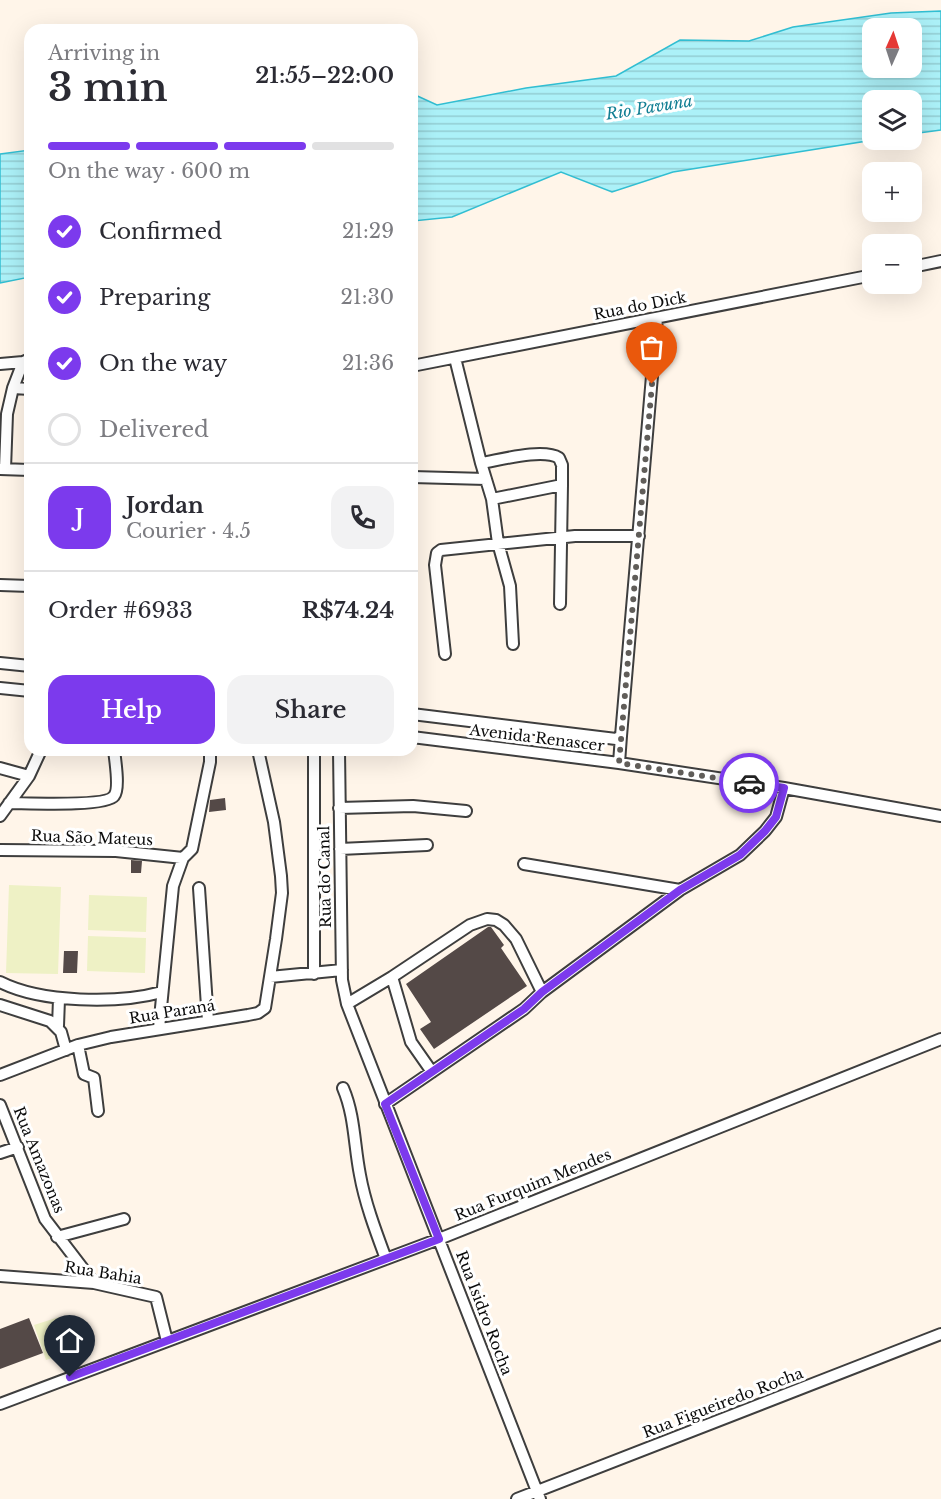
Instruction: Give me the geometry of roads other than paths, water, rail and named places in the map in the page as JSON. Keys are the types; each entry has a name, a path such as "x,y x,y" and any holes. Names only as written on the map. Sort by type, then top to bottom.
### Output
{"street":[{"path":"922,265 941,261"},
{"name":"Rua do Dick","path":"418,365 862,276"},
{"path":"619,763 657,318"},
{"path":"454,358 480,463 492,499 498,543 510,586 513,644"},
{"path":"0,364 24,361"},
{"path":"24,365 13,388 3,469 24,470"},
{"path":"13,388 24,389"},
{"path":"480,463 537,454 556,455 559,458 562,465 560,604"},
{"path":"418,477 486,479"},
{"path":"492,499 562,485"},
{"path":"445,654 435,565 437,553 451,548 560,537 600,534 639,536"},
{"path":"0,585 24,586"},
{"path":"0,663 24,665"},
{"path":"0,688 24,690"},
{"name":"Avenida Renascer","path":"418,715 616,739 620,737"},
{"name":"Avenida Renascer","path":"418,738 619,763 784,788 941,816"},
{"path":"0,816 29,776 38,756"},
{"path":"9,803 92,803 110,799 114,797 117,788 114,756"},
{"path":"159,1028 174,886 183,858 192,849 210,756"},
{"path":"259,756 274,822 282,876 282,892 270,976 342,970"},
{"path":"314,756 314,974"},
{"name":"Rua do Canal","path":"339,756 342,970 346,1004"},
{"path":"0,768 29,776"},
{"path":"385,1104 524,1009 542,992 680,890 740,855 754,843 776,817 784,788"},
{"path":"339,808 413,806 466,811"},
{"path":"340,849 427,845"},
{"name":"Rua São Mateus","path":"0,850 116,851 183,858"},
{"path":"524,864 680,890"},
{"path":"199,888 208,1021"},
{"path":"346,1004 392,977 470,925 487,919 504,924 516,939 542,992"},
{"name":"Rua Paraná","path":"0,1076 66,1050 111,1036 258,1013 265,1008 270,976"},
{"path":"392,977 411,1042 432,1072"},
{"path":"0,982 21,990 59,999 144,997 162,992"},
{"path":"59,999 58,1026 66,1050"},
{"name":"Rua Isidro Rocha","path":"346,1004 539,1495"},
{"path":"0,1005 45,1019 58,1026"},
{"name":"Rua Furquim Mendes","path":"0,1404 439,1239 941,1040"},
{"path":"78,1046 84,1074 94,1078 98,1111"},
{"path":"343,1088 352,1116 360,1175 386,1259"},
{"name":"Rua Amazonas","path":"0,1105 45,1219 94,1283"},
{"path":"0,1153 18,1148"},
{"path":"57,1237 124,1219"},
{"name":"Rua Bahia","path":"0,1276 94,1283 156,1297 167,1341"},
{"name":"Rua Figueiredo Rocha","path":"517,1499 539,1495 941,1334"}],"water":[{"name":"Rio Pavuna","path":"941,11 941,130 922,133 922,90 862,90 862,142 673,172 612,192 561,172 452,217 418,220 418,96 437,105 526,88 616,76 680,40 749,41 793,27 891,13"},
{"path":"24,151 24,278 0,283 0,154"}]}
